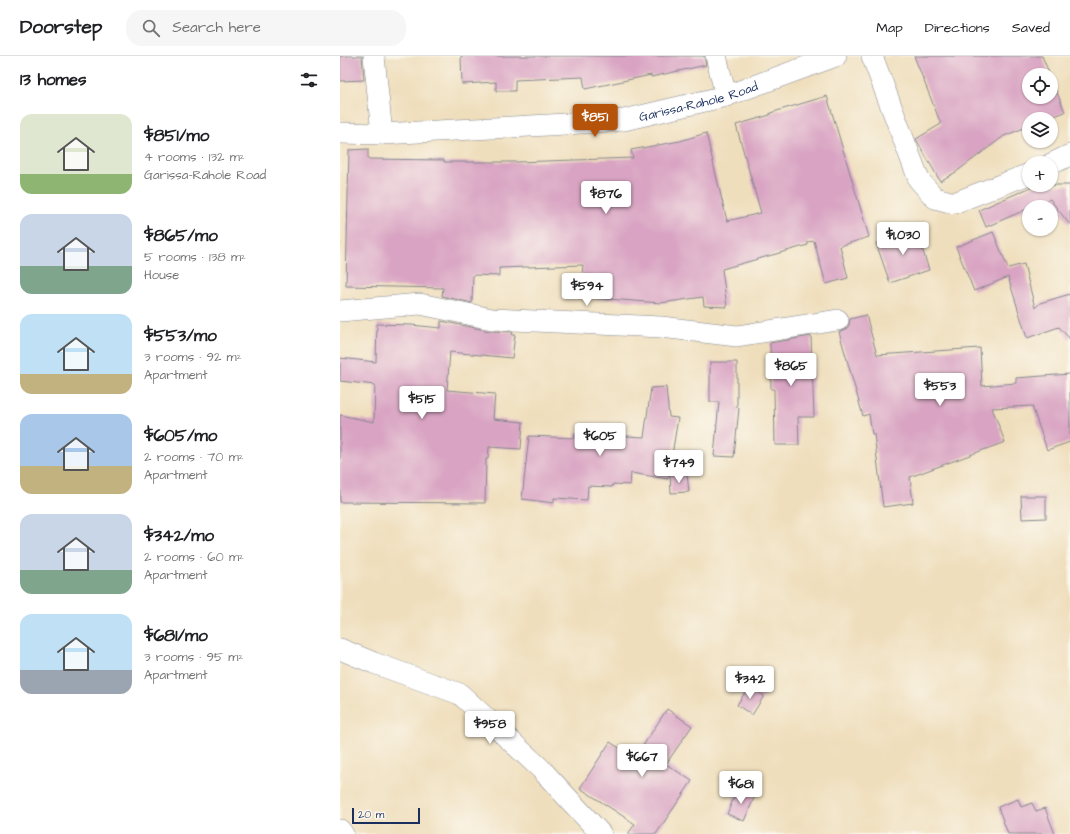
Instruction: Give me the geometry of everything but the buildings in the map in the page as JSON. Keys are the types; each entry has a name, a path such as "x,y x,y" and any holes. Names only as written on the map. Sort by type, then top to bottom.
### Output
{"street":[{"path":"374,56 382,134"},
{"path":"716,56 726,96"},
{"name":"Garissa-Rahole Road","path":"340,133 382,134 624,120 726,96 836,56"},
{"path":"872,56 919,180 935,198 954,203 1022,177"},
{"path":"1058,161 1070,155"},
{"path":"340,311 420,304 492,319 661,327 737,336 838,320"},
{"path":"340,649 460,694 541,769 601,834"},
{"path":"340,830 343,834"}]}
